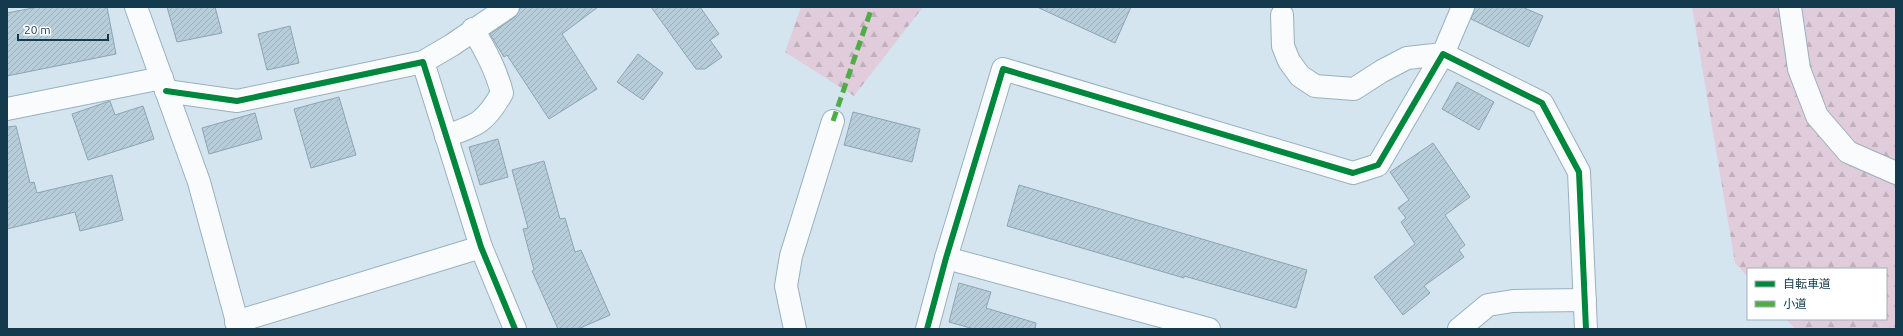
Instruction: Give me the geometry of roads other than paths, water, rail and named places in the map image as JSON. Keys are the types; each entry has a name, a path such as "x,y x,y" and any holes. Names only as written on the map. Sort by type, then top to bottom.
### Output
{"street":[{"path":"136,7 199,182 238,325 481,247"},
{"path":"7,109 164,84 237,101 423,62 452,45 473,29 508,7"},
{"path":"927,329 946,258 1003,69 1353,173 1378,165 1443,54 1462,7"},
{"path":"1790,7 1799,69 1817,116 1848,152 1896,173"},
{"path":"1282,16 1283,46 1289,61 1300,76 1315,86 1354,89 1382,71 1407,58 1443,54 1542,103 1579,172 1586,329"},
{"path":"446,136 476,125 493,110 502,93 489,56 473,29"},
{"path":"423,62 481,247 515,329"},
{"path":"795,329 786,286 791,256 833,120"},
{"path":"946,258 1209,329"},
{"path":"1459,329 1488,305 1513,301 1585,300"}]}
